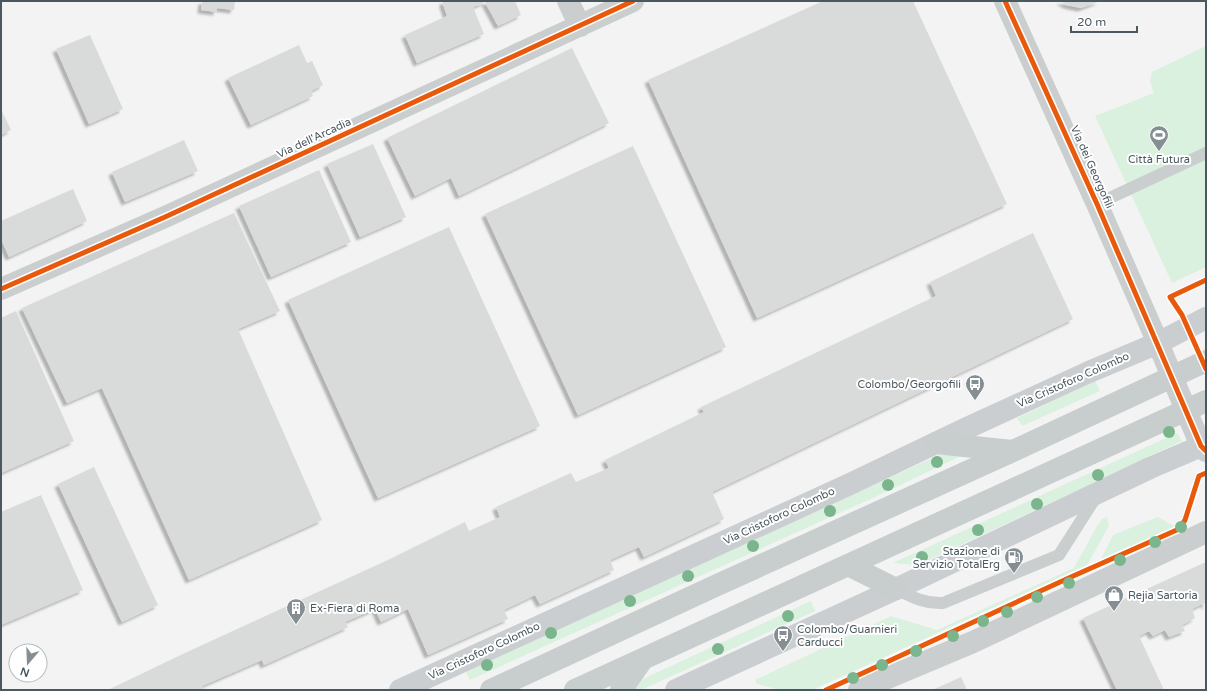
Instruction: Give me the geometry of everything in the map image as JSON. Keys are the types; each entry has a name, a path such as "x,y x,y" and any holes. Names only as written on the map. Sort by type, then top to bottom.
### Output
{"main road":[{"name":"Via Cristoforo Colombo","path":"400,690 421,685 1089,372 1158,343 1206,318"},
{"path":"676,690 1098,494 1204,447 1186,410 1158,343"},
{"path":"491,690 708,589 1206,362"},
{"path":"575,690 1206,401"},
{"path":"936,443 1013,451"},
{"path":"848,565 896,589"},
{"path":"621,690 643,658"}],"street":[{"path":"568,1 580,26"},
{"name":"Via dell'Arcadia","path":"1,289 165,217 633,1"},
{"name":"Via dei Georgofili","path":"1005,1 1098,204 1158,343"},
{"path":"859,690 973,642 1206,532"}],"lane":[{"path":"1098,204 1206,153"},
{"path":"896,589 924,602 933,604 943,603 1059,555 1098,494"}],"green space":[{"name":"Città Futura","path":"1206,46 1206,267 1172,283 1095,116 1154,93 1150,82 1152,72"},
{"path":"1095,381 1100,391 1022,426 1017,418"},
{"path":"1177,433 1182,441 918,565 893,563"},
{"path":"939,455 963,455 875,497 470,680 466,672"},
{"path":"1107,517 1109,526 1087,565 812,690 780,690 757,684 755,680 891,616 937,630 1074,568 1097,526 1102,519"},
{"path":"1158,517 1175,527 1101,559 1113,535"},
{"path":"811,601 815,611 641,690 632,690 643,679"}],"building":[{"path":"202,1 235,1 234,10 217,8 217,12 201,10"},
{"path":"443,1 515,1 521,15 498,26 485,2 473,7 484,34 417,63 405,35 447,16"},
{"path":"823,1 913,1 1007,204 757,318 648,80"},
{"path":"1060,1 1100,1 1081,8 1067,5"},
{"path":"90,35 123,109 89,124 56,49"},
{"path":"299,45 307,63 312,61 323,85 311,91 313,96 251,125 228,78"},
{"path":"572,48 609,123 459,196 451,178 415,196 387,138"},
{"path":"1,109 11,130 1,135"},
{"path":"184,140 198,171 125,202 112,172"},
{"path":"373,144 406,217 360,237 327,164"},
{"path":"633,146 726,347 578,415 485,214"},
{"path":"319,170 351,242 271,277 239,206"},
{"path":"73,189 87,221 9,257 2,241 1,242 1,221"},
{"path":"234,213 280,311 238,329 322,520 189,580 102,388 67,403 22,308"},
{"path":"449,227 540,426 378,498 288,300"},
{"path":"1033,233 1073,319 712,492 724,519 644,557 639,547 610,560 614,570 540,604 535,595 504,610 508,619 428,655 408,609 381,622 375,609 345,622 348,627 264,665 262,660 202,686 204,690 108,690 388,560 465,522 469,531 500,517 496,507 571,473 576,482 609,468 605,460 704,412 701,407 936,296 930,282"},
{"path":"16,311 74,441 1,473 1,318"},
{"path":"94,467 158,605 122,622 58,484"},
{"path":"41,495 83,590 1,625 1,512"},
{"path":"1206,562 1206,607 1204,603 1192,609 1195,618 1182,625 1185,631 1169,637 1165,630 1153,636 1149,631 1139,636 1164,690 1117,690 1083,618"},
{"path":"961,677 967,690 932,690 946,684"}],"cycle path":[{"path":"1,289 165,217 633,1"},
{"path":"1005,1 1097,204 1201,446 1206,451"},
{"path":"1206,280 1170,297 1182,315 1206,369"},
{"path":"826,690 1179,529 1185,520 1199,476 1206,473"}],"place":[{"name":"Città Futura","path":"1159,152"},
{"name":"Colombo/Georgofili","path":"975,401"},
{"name":"Stazione di Servizio TotalErg","path":"1014,574"},
{"name":"Rejia Sartoria","path":"1114,612"},
{"name":"Ex-Fiera di Roma","path":"296,625"},
{"name":"Colombo/Guarnieri Carducci","path":"783,652"}]}
